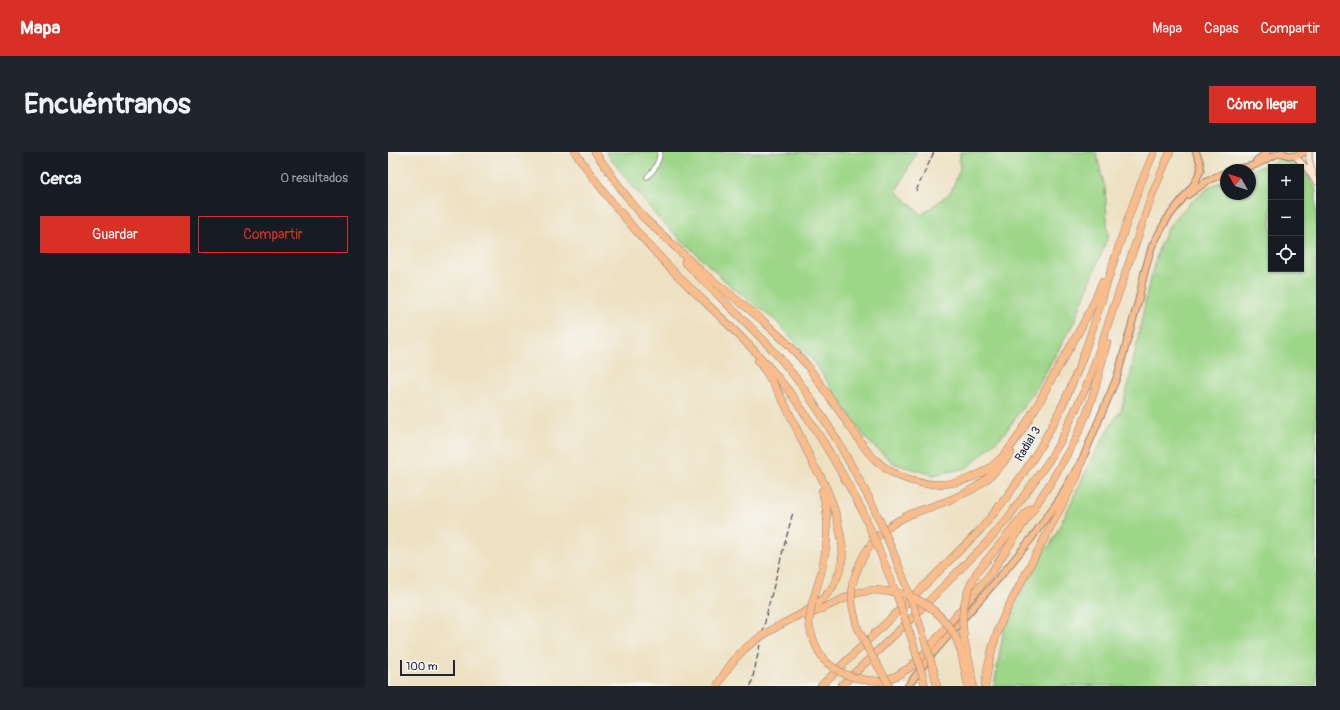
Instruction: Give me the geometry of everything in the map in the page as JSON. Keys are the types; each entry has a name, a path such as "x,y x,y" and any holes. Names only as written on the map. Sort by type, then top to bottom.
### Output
{"highway":[{"path":"575,152 615,207 651,248 776,375 803,411 846,480 862,510 890,575 917,654 925,686"},
{"path":"595,152 642,216 687,264 762,338 784,363 816,408 856,473 873,506 907,585 920,623 937,686"},
{"name":"Radial 3","path":"821,686 886,622 908,603 979,531 998,508 1035,456 1060,411 1074,380 1113,261 1154,152"},
{"path":"841,686 913,617 989,540 1032,486 1060,442 1088,383 1152,195 1170,152"},
{"path":"642,216 701,271 762,320 788,344 811,370 868,451 878,462 894,474 920,483 938,485 959,482 979,475 988,470 1013,444 1072,347 1091,309 1123,225 1140,187"},
{"path":"814,466 824,498 828,532 822,573 810,612 809,623 816,647 824,660 840,672 852,678 881,681 896,676 909,668 923,655 988,578 1019,533 1065,460 1082,425 1095,390 1126,273"},
{"path":"717,686 727,668 743,649 759,637 804,613 825,597 835,583 841,567 843,556 842,537 836,514 825,487 776,386 750,351 746,343"},
{"path":"968,686 963,648 962,617 968,588 977,572 1026,513 1049,481 1075,437 1095,390"},
{"path":"890,686 857,626 852,604 852,585 864,553 880,534 890,526 909,515 963,495 976,487 997,470 1019,441 1043,396"},
{"path":"985,686 997,632 1006,611 1077,477 1083,458"},
{"path":"779,626 815,612 856,593 884,590 904,594 931,608 945,621 963,648 970,663 974,686"}],"main road":[{"path":"908,686 928,659 1031,539 1058,501 1083,458 1117,377 1152,246 1167,219 1194,184 1201,170 1196,152"},
{"path":"1249,164 1259,160 1267,152"},
{"path":"1256,164 1282,152 1290,156 1295,156 1304,152"},
{"path":"1309,152 1311,168 1316,182"},
{"path":"1295,156 1304,164 1316,182"},
{"path":"1180,201 1207,181 1220,175"}],"street":[{"path":"647,177 655,170 660,157 660,152"}],"green space":[{"path":"605,152 917,152 896,191 922,215 951,192 960,169 960,152 1096,152 1105,188 1108,236 1075,320 1036,389 1003,435 967,468 934,475 895,464 867,440 813,361 776,321 733,288 658,218"},
{"path":"1283,159 1296,162 1298,164 1268,164"},
{"path":"1268,164 1268,272 1304,272 1304,171 1316,190 1316,686 994,686 1004,628 1045,549 1050,546 1094,455 1121,410 1129,383 1149,283 1160,244 1171,223 1189,204 1210,187 1220,182 1220,200 1256,200 1256,168"}],"railway":[{"path":"916,191 934,152"},
{"path":"751,686 768,608 793,512"}]}
